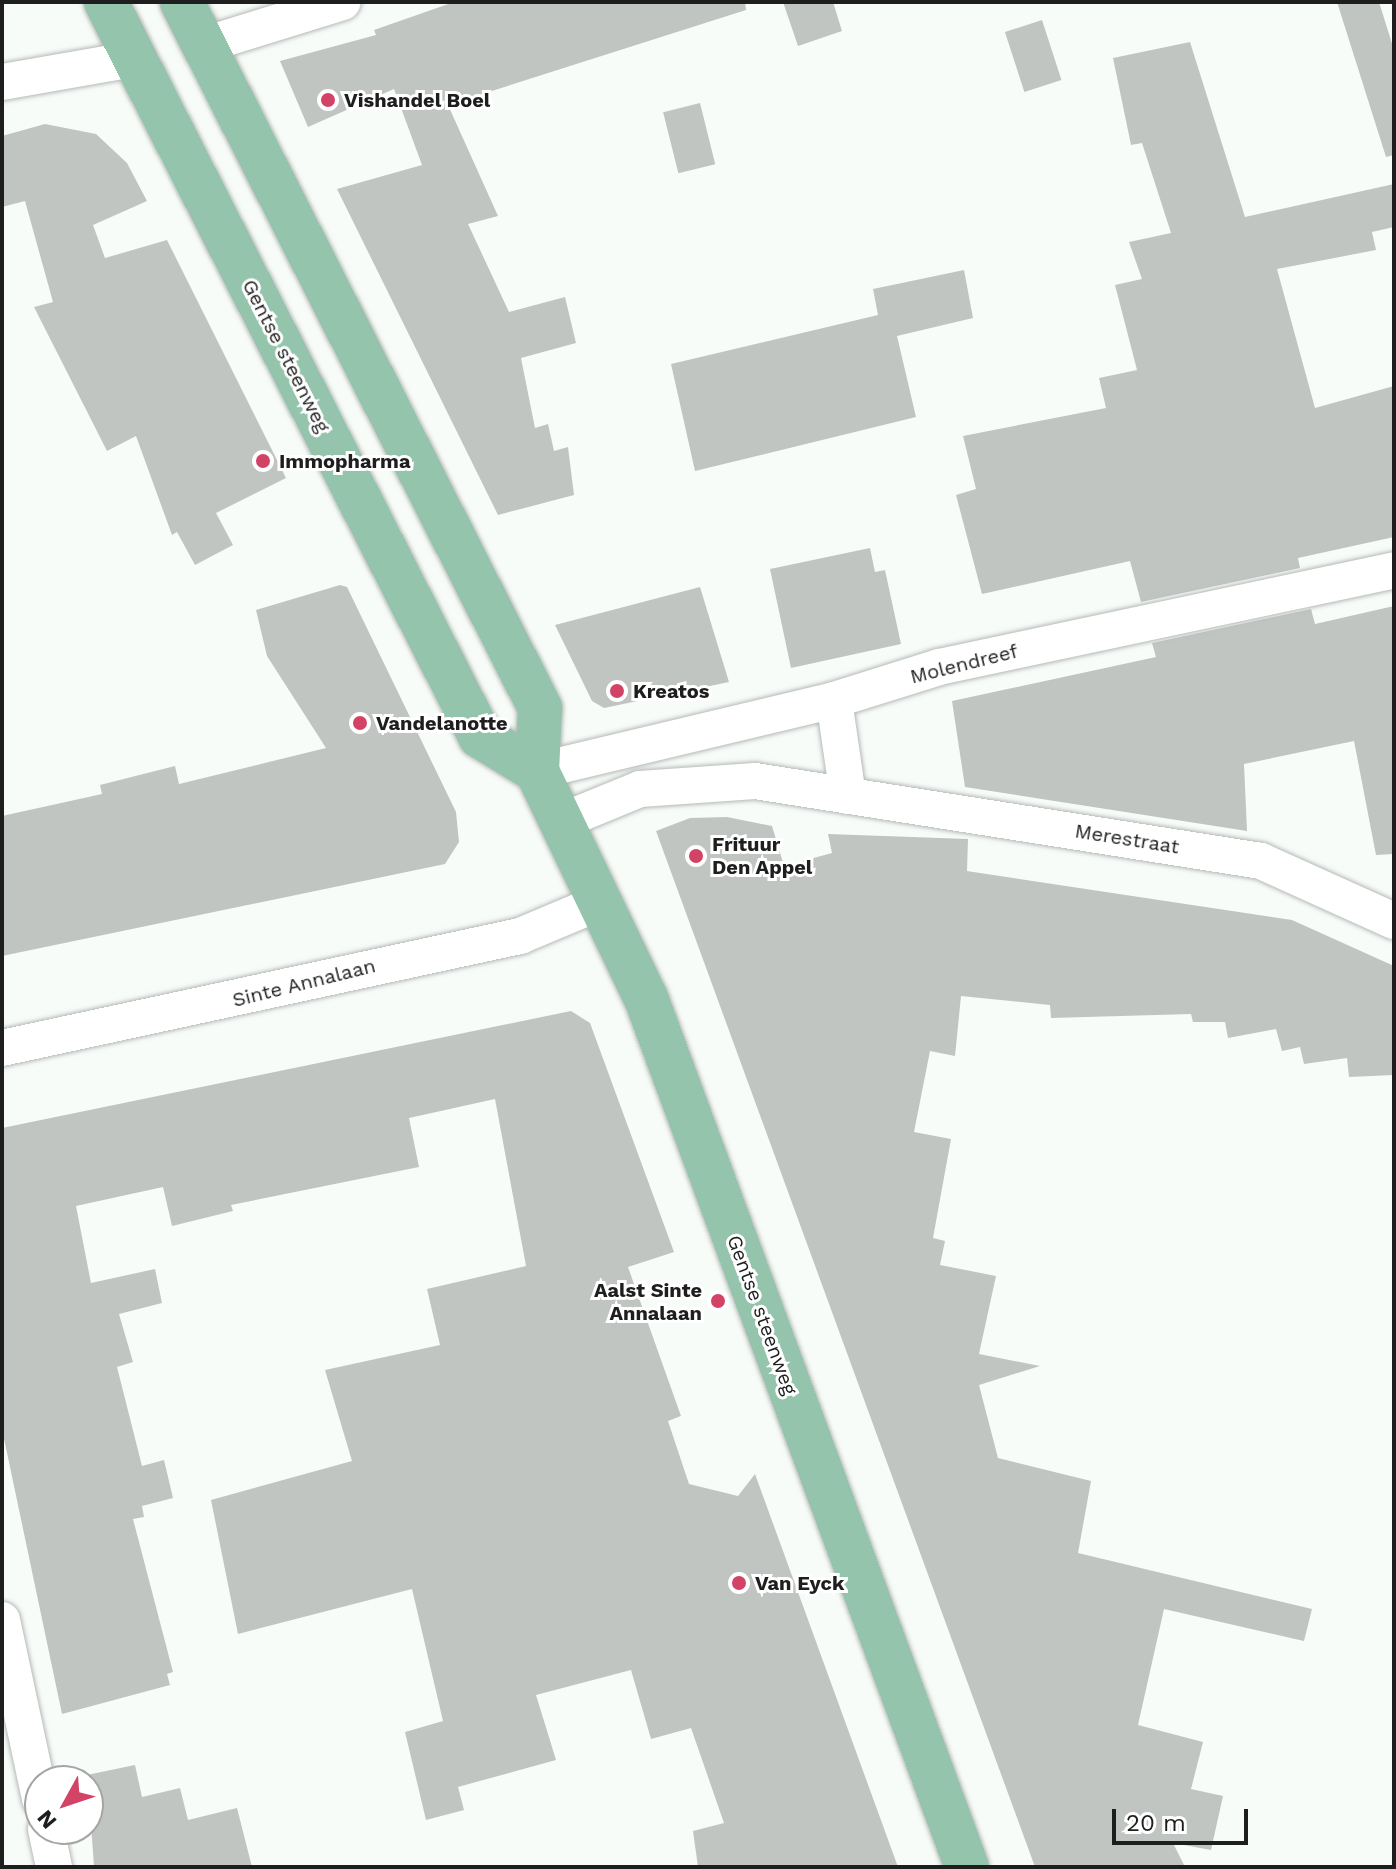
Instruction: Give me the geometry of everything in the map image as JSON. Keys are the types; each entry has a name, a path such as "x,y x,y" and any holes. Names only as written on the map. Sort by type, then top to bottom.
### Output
{"main road":[{"name":"Gentse steenweg","path":"106,2 480,736 537,771"},
{"name":"Gentse steenweg","path":"182,2 540,708 537,771 651,1010 967,1867"},
{"path":"134,59 204,45"}],"street":[{"path":"204,45 343,2"},
{"path":"2,82 134,59"},
{"name":"Molendreef","path":"537,771 834,700 939,667 1394,570"},
{"path":"834,700 848,796"},
{"name":"Merestraat","path":"562,821 640,789 755,781 1261,861 1394,921"},
{"name":"Sinte Annalaan","path":"2,1048 520,936 601,902"},
{"path":"2,1620 14,1737 26,1765"},
{"path":"49,1845 54,1867"}],"building":[{"path":"454,2 745,2 746,10 448,105 498,216 468,224 509,312 565,297 576,343 521,358 535,428 548,424 554,451 568,447 574,495 498,515 337,189 422,165 394,89 308,127 280,61 376,35 374,30"},
{"path":"783,2 833,2 842,31 798,46"},
{"path":"1337,2 1379,2 1394,50 1394,155 1386,157"},
{"path":"1042,20 1061,80 1024,92 1005,32"},
{"path":"1190,42 1245,217 1394,184 1394,227 1372,232 1376,250 1277,269 1315,408 1394,386 1394,537 1298,558 1300,568 1141,602 1130,561 982,594 956,495 976,489 963,436 1106,408 1099,378 1137,370 1115,285 1142,279 1129,242 1171,233 1142,143 1131,145 1113,58"},
{"path":"700,103 715,164 678,173 663,112"},
{"path":"45,124 96,134 127,163 147,201 93,225 105,258 167,240 286,478 216,513 233,545 195,565 177,532 172,535 136,436 107,451 34,307 53,302 25,201 2,207 2,136"},
{"path":"964,270 973,318 897,336 916,417 695,471 671,364 878,315 873,289"},
{"path":"870,548 875,572 885,570 901,644 791,668 770,569"},
{"path":"340,585 347,587 456,812 459,842 445,864 2,956 2,816 102,794 100,785 175,766 179,784 326,748 267,656 256,610"},
{"path":"700,587 729,682 604,708 592,701 555,625"},
{"path":"1394,606 1394,854 1376,855 1354,741 1244,764 1247,831 965,787 952,701 1156,657 1152,643 1311,609 1315,624"},
{"path":"727,817 772,826 784,866 832,853 828,834 968,839 967,871 1292,920 1394,966 1394,1075 1349,1077 1347,1058 1304,1064 1300,1047 1282,1051 1276,1029 1228,1038 1225,1022 1193,1022 1191,1014 1051,1018 1050,1005 961,996 955,1056 930,1051 914,1132 951,1139 933,1238 945,1241 940,1265 996,1276 979,1354 1040,1366 979,1385 998,1458 1091,1481 1078,1553 1312,1609 1304,1641 1164,1609 1138,1725 1203,1742 1191,1789 1223,1796 1211,1850 1173,1843 1185,1867 1035,1867 656,831 690,818"},
{"path":"571,1011 590,1023 674,1252 628,1267 681,1416 668,1421 689,1484 738,1496 755,1474 898,1867 698,1867 693,1831 724,1823 691,1728 651,1739 631,1670 536,1695 556,1760 458,1787 464,1810 426,1820 405,1732 443,1721 412,1589 238,1634 211,1500 352,1461 325,1370 440,1345 427,1289 526,1266 495,1099 409,1118 419,1167 231,1205 233,1211 172,1226 163,1187 76,1206 91,1283 155,1269 162,1303 119,1314 133,1362 117,1367 142,1466 164,1460 173,1498 142,1506 144,1517 133,1519 173,1672 167,1674 170,1685 62,1714 2,1429 2,1128"},
{"path":"135,1765 142,1797 180,1788 188,1820 237,1808 252,1867 94,1867 92,1845 104,1845 104,1771"}],"place":[{"name":"Vishandel Boel","path":"328,100"},
{"name":"Immopharma","path":"263,461"},
{"name":"Kreatos","path":"617,691"},
{"name":"Vandelanotte","path":"360,723"},
{"name":"Frituur Den Appel","path":"696,856"},
{"name":"Aalst Sinte Annalaan","path":"718,1301"},
{"name":"Van Eyck","path":"739,1583"}]}
